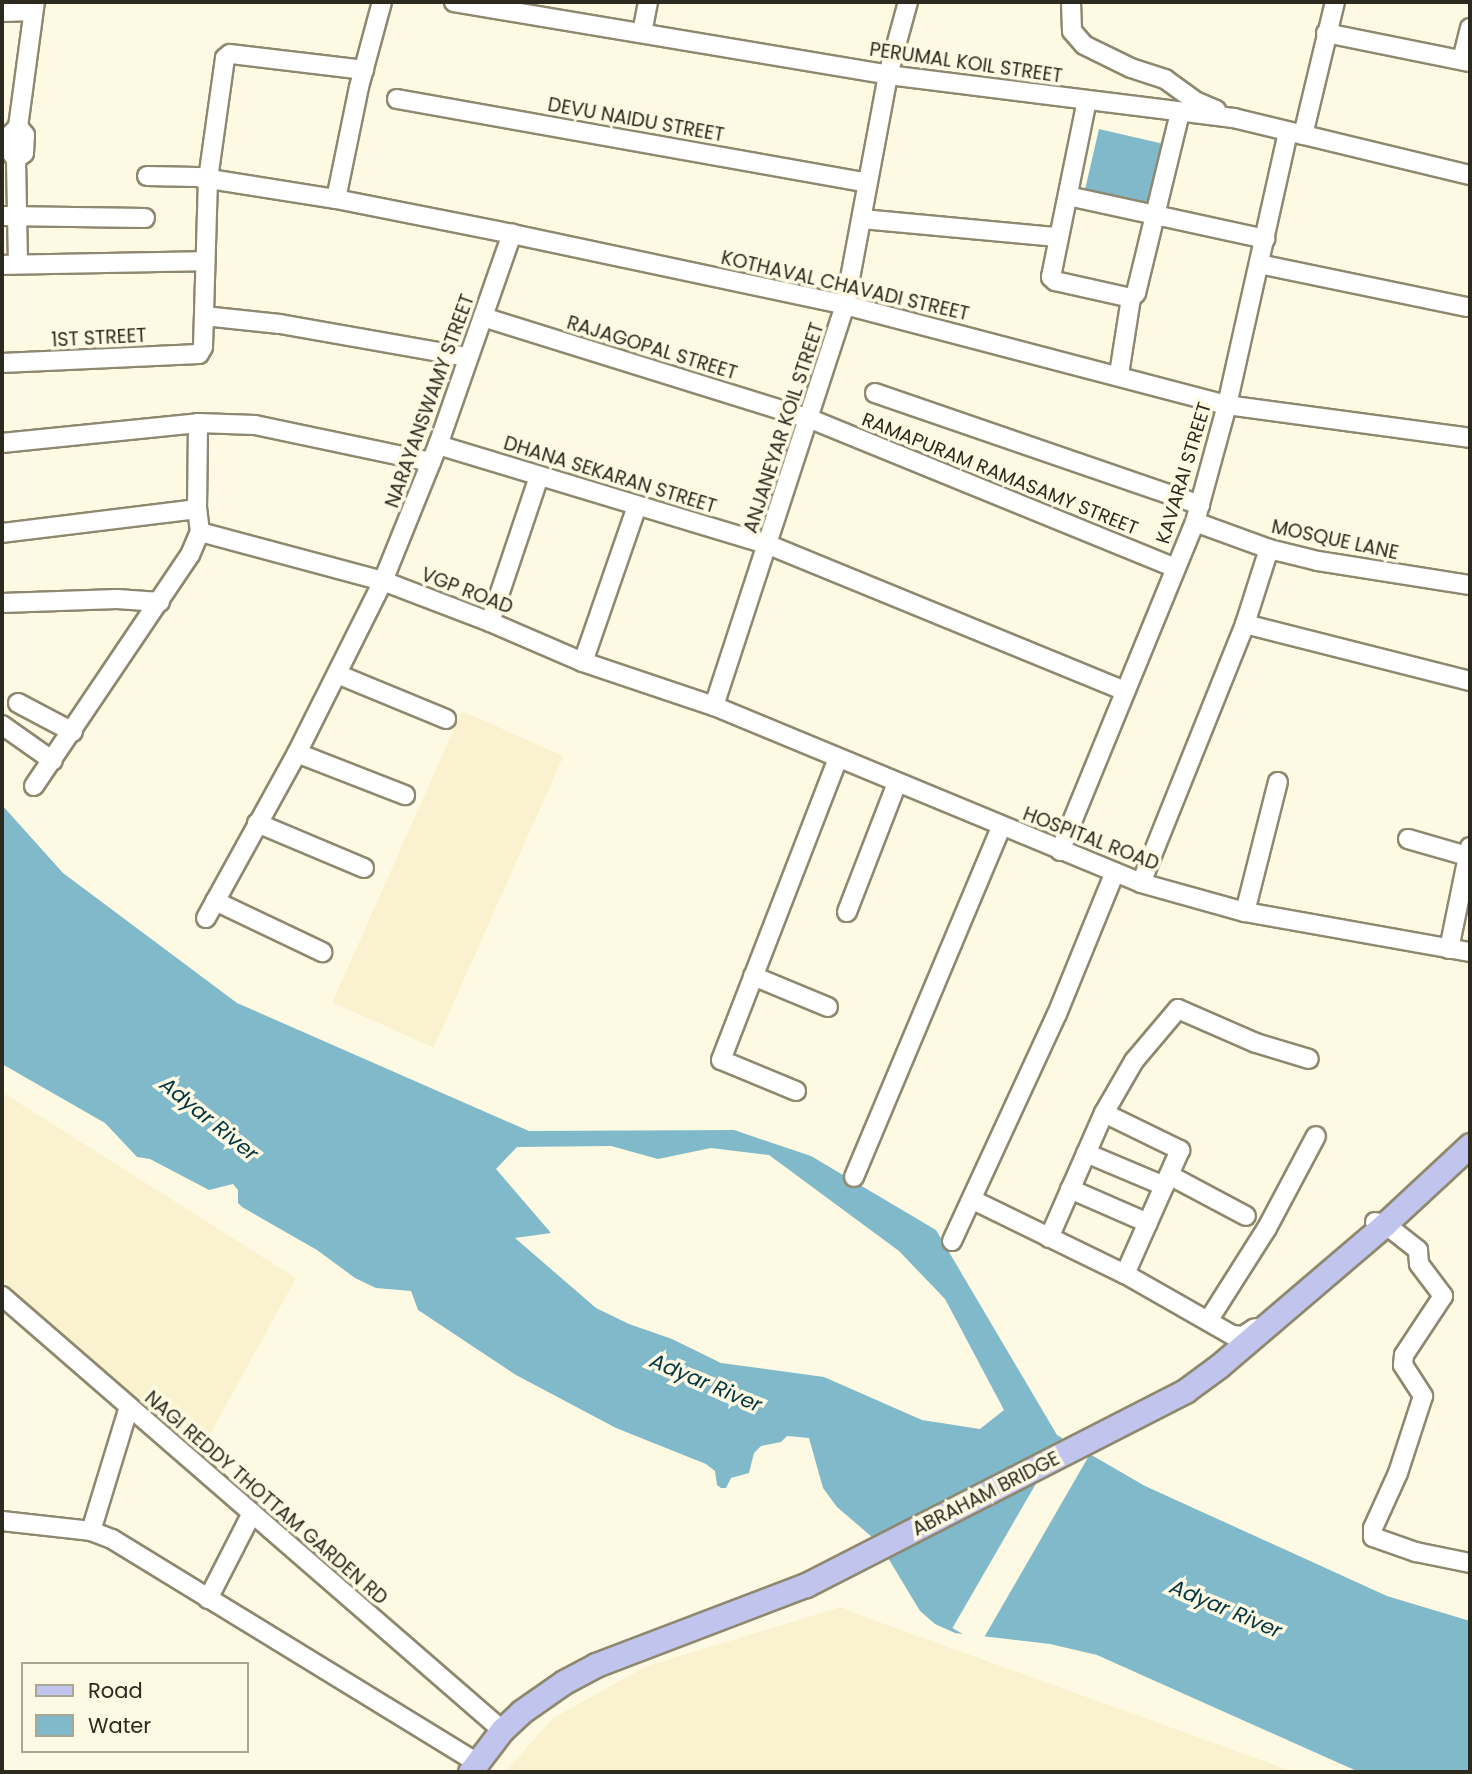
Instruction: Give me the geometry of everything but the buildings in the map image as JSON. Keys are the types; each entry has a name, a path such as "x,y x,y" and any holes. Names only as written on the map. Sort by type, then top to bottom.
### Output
{"main road":[{"name":"ABRAHAM BRIDGE","path":"474,1768 502,1730 521,1712 564,1682 632,1648 815,1580 1169,1401 1219,1366 1377,1231 1470,1145"}],"street":[{"path":"335,200 382,2"},
{"name":"PERUMAL KOIL STREET","path":"454,2 509,6 642,33 888,75 1234,118 1470,175"},
{"path":"642,33 649,2"},
{"name":"ANJANEYAR KOIL STREET","path":"714,706 769,545 845,305 888,75 908,2"},
{"path":"1070,2 1072,31 1084,45 1131,68 1165,79 1195,100 1234,118"},
{"name":"KAVARAI STREET","path":"1060,851 1197,513 1227,405 1265,239 1335,2"},
{"path":"2,12 34,7 10,134 25,135 24,153 16,159 9,216 10,264 205,261"},
{"path":"1326,33 1466,61 1470,28"},
{"path":"364,70 227,55 208,179 204,316 280,324 467,357"},
{"name":"DEVU NAIDU STREET","path":"397,99 867,183"},
{"path":"1087,100 1050,271 1055,281 1131,298"},
{"path":"1119,374 1131,298 1136,293 1180,111"},
{"name":"KOTHAVAL CHAVADI STREET","path":"147,176 208,179 512,234 845,305 1119,374 1227,405 1470,438"},
{"path":"1068,196 1265,239"},
{"path":"9,216 145,218"},
{"path":"862,219 1058,237"},
{"name":"NARAYANSWAMY STREET","path":"206,918 297,753 383,582 434,454 512,234"},
{"path":"1259,264 1468,307"},
{"name":"1ST STREET","path":"2,363 199,354 203,347 204,316"},
{"name":"RAJAGOPAL STREET","path":"483,317 808,418"},
{"name":"MOSQUE LANE","path":"875,393 1197,513 1269,549 1318,561 1470,585"},
{"name":"RAMAPURAM RAMASAMY STREET","path":"808,418 1176,568"},
{"path":"34,786 160,602 190,555 200,533 197,509 198,423"},
{"name":"DHANA SEKARAN STREET","path":"2,443 198,423 255,425 434,454 539,476 769,545 1125,691"},
{"path":"490,622 539,476"},
{"path":"583,662 637,506"},
{"path":"2,533 197,509"},
{"name":"VGP ROAD","path":"200,533 383,582 490,622 583,662 714,706"},
{"path":"1141,883 1245,624 1269,549"},
{"path":"2,603 117,599 160,602"},
{"path":"1245,624 1470,681"},
{"path":"337,674 446,719"},
{"path":"18,703 73,732"},
{"name":"HOSPITAL ROAD","path":"714,706 1141,883 1245,912 1470,952"},
{"path":"2,725 53,761"},
{"path":"297,753 405,795"},
{"path":"796,1091 721,1060 838,759"},
{"path":"1245,912 1278,782"},
{"path":"847,912 897,783"},
{"path":"257,823 364,867"},
{"path":"854,1177 1002,827"},
{"path":"1408,839 1467,856 1468,867"},
{"path":"1449,949 1470,847"},
{"path":"952,1241 1057,1014 1115,872"},
{"path":"215,901 322,952"},
{"path":"753,976 828,1007"},
{"path":"1049,1238 1104,1113 1134,1061 1178,1009 1256,1043 1309,1059"},
{"path":"1104,1113 1180,1150 1125,1273"},
{"path":"1208,1321 1267,1228 1316,1136"},
{"path":"1086,1153 1167,1180 1246,1216"},
{"path":"1070,1189 1148,1223"},
{"path":"973,1200 1125,1273 1232,1335 1243,1336 1373,1222 1377,1231 1418,1251 1419,1264 1443,1296 1404,1355 1403,1365 1423,1396 1398,1473 1373,1528 1373,1537 1416,1552 1470,1563"},
{"name":"NAGI REDDY THOTTAM GARDEN RD","path":"2,1296 502,1730"},
{"path":"91,1531 129,1407"},
{"path":"208,1599 252,1513"},
{"path":"2,1521 91,1531 112,1539 474,1768"}],"shaded area":[{"path":"462,711 563,756 434,1048 332,1002"},
{"path":"2,1092 296,1278 196,1460 2,1284"},
{"path":"841,1607 1294,1772 505,1772 553,1718 647,1666"}],"water":[{"path":"1099,129 1167,145 1152,210 1084,194"},
{"name":"Adyar River","path":"2,805 63,873 237,1003 529,1131 734,1130 811,1156 936,1230 1057,1435 1145,1486 1387,1596 1470,1621 1470,1772 1359,1772 1097,1655 1050,1644 955,1633 935,1624 920,1611 879,1543 837,1507 823,1488 809,1438 787,1436 781,1442 761,1446 754,1453 749,1473 731,1478 726,1488 721,1488 717,1485 715,1471 706,1464 616,1428 516,1375 418,1310 411,1291 376,1288 355,1278 317,1250 242,1207 238,1203 238,1190 233,1184 209,1190 150,1159 137,1157 105,1123 2,1064","holes":["611,1146 658,1159 711,1148 769,1155 899,1251 945,1299 1004,1410 980,1429 922,1420 824,1377 721,1363 672,1339 629,1324 596,1308 515,1238 551,1233 496,1169 517,1147"]}],"pier":[{"path":"1064,1435 1092,1451 980,1644 952,1628"}]}
